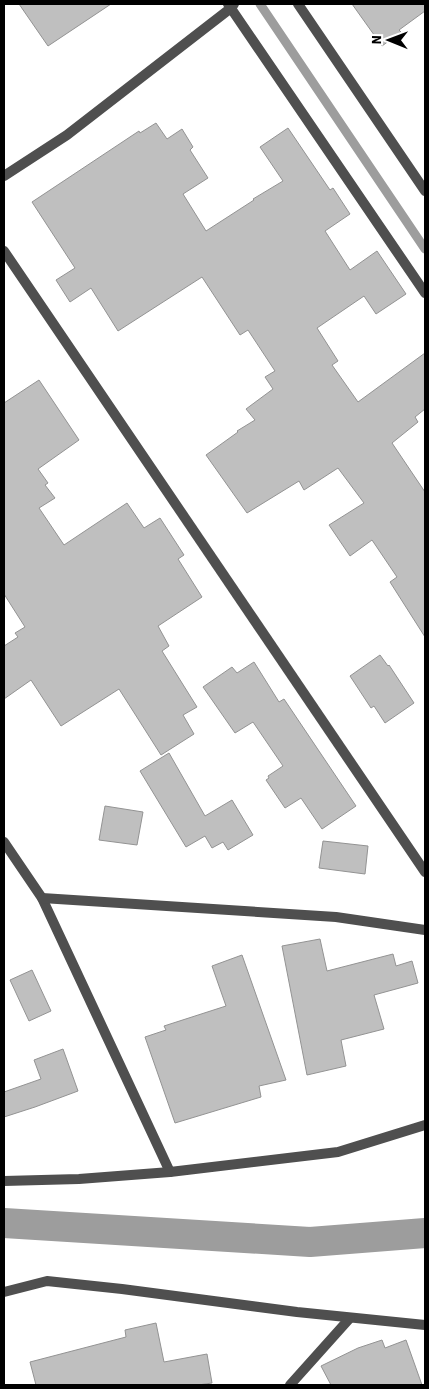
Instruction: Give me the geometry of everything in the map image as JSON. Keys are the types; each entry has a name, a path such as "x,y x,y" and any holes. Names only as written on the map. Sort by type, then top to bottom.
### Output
{"street":[{"path":"298,4 425,191"},
{"path":"4,176 67,136 231,5 425,293"},
{"path":"4,251 425,872"},
{"path":"4,842 42,898 170,1172"},
{"path":"42,898 336,916 425,930"},
{"path":"4,1181 79,1179 170,1172 338,1152 425,1125"},
{"path":"4,1292 47,1281 297,1312 425,1325"},
{"path":"290,1385 350,1318"}],"building":[{"path":"19,4 111,4 48,46"},
{"path":"352,4 425,4 425,11 399,30 401,32 382,46"},
{"path":"156,123 167,139 182,129 193,147 190,150 208,178 183,194 206,231 283,181 260,147 288,128 330,190 333,188 350,214 325,231 350,270 377,251 406,294 376,314 364,296 317,328 338,361 332,365 358,402 425,353 425,409 415,417 418,422 392,443 425,492 425,637 390,582 397,577 372,540 350,556 329,525 364,503 338,468 304,490 299,481 247,513 206,455 237,431 255,420 246,409 273,389 265,377 275,371 248,330 240,335 202,277 118,331 91,288 70,302 56,280 75,268 32,202 139,131 140,133"},
{"path":"39,380 79,440 38,469 48,483 45,485 55,498 39,508 64,545 127,503 144,528 160,518 184,555 178,559 202,597 158,626 169,646 162,651 197,707 183,715 194,734 161,755 119,689 61,726 31,680 4,699 4,646 18,637 15,633 25,627 4,594 4,403"},
{"path":"380,655 389,665 414,703 385,723 374,706 371,708 350,676"},
{"path":"254,662 279,702 284,699 356,806 322,829 301,798 285,808 266,780 269,778 268,776 283,766 253,722 235,733 203,687 232,667 237,673"},
{"path":"169,753 205,816 232,800 253,835 228,850 223,842 212,848 205,836 186,847 140,771"},
{"path":"105,806 143,812 137,845 99,840"},
{"path":"323,841 368,846 365,874 319,868"},
{"path":"320,939 327,971 393,954 396,966 412,961 418,983 374,995 384,1029 341,1040 346,1066 307,1075 282,946"},
{"path":"242,955 286,1080 259,1086 261,1097 175,1123 145,1037 166,1030 164,1026 226,1006 212,966"},
{"path":"32,970 51,1011 29,1021 10,980"},
{"path":"63,1049 78,1091 4,1117 4,1092 41,1079 34,1060"},
{"path":"156,1323 164,1362 207,1354 212,1383 198,1385 36,1385 30,1362 126,1337 125,1330"},
{"path":"382,1340 385,1348 406,1340 422,1385 331,1385 321,1366 358,1348"}],"waterway":[{"path":"260,4 425,249"},
{"path":"4,1223 310,1242 425,1233"}]}
